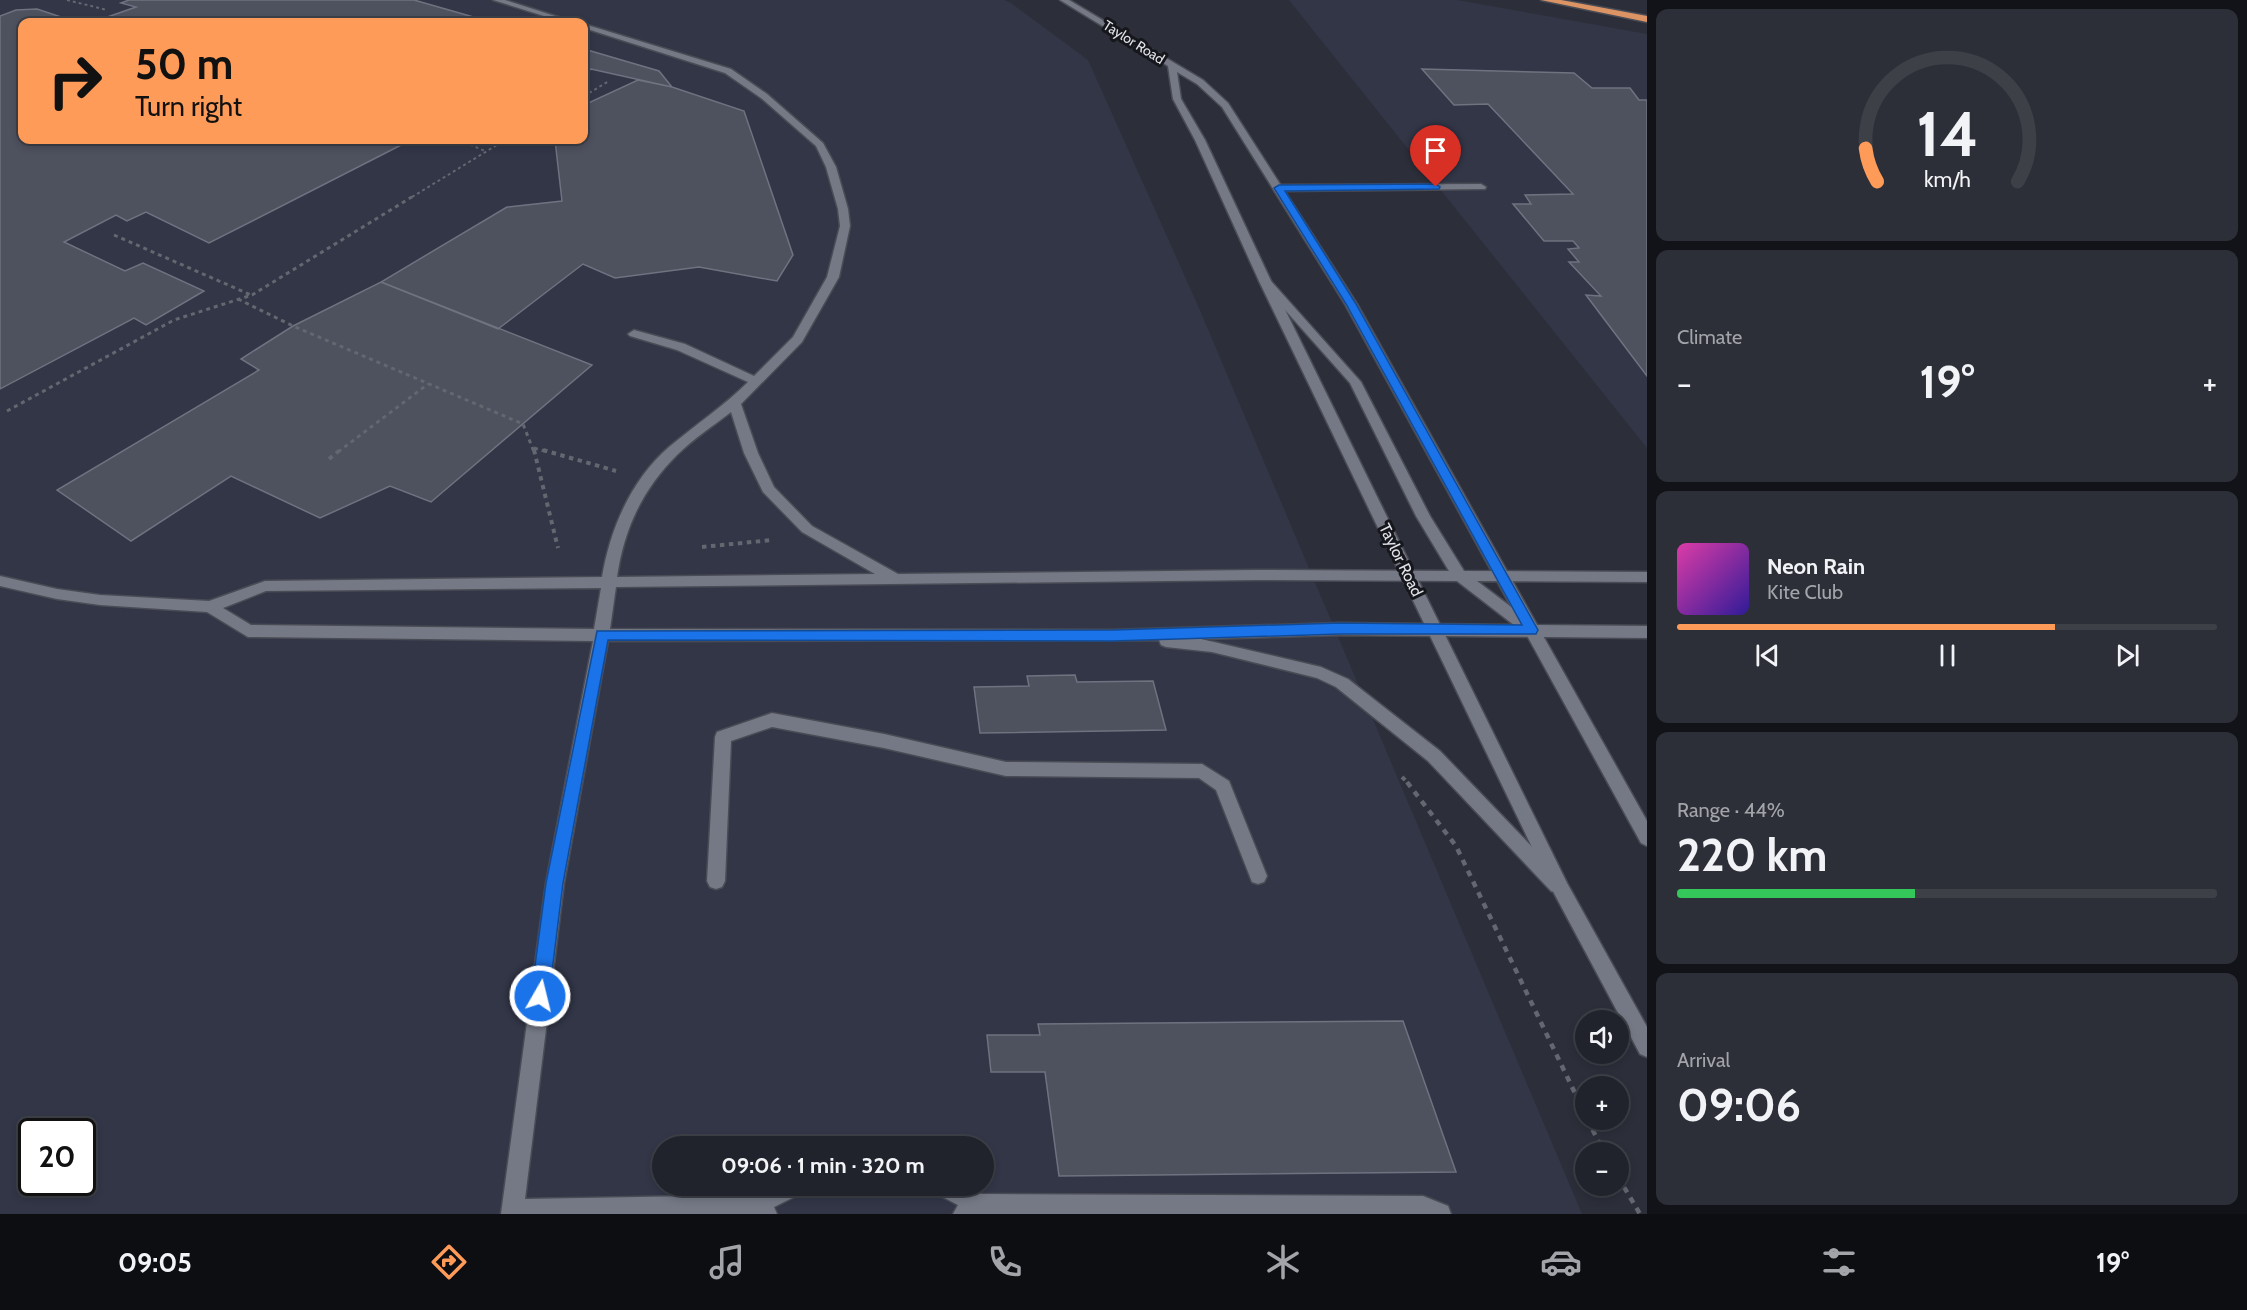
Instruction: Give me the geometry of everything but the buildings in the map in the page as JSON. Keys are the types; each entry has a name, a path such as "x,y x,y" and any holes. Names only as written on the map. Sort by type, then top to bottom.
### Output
{"highway":[{"path":"1546,0 1647,19"}],"main road":[{"path":"497,0 557,18"},
{"name":"Taylor Road","path":"1064,0 1200,82 1226,105 1351,304 1647,838"},
{"path":"588,28 728,71 764,96 820,145 831,167 845,226 833,276 798,339 734,403 672,452 648,480 626,516 614,548 602,635 555,883 512,1212 759,1210 779,1196"},
{"name":"Taylor Road","path":"1172,66 1177,99 1200,140 1265,281 1561,889 1647,1047"},
{"path":"1279,188 1481,186"},
{"path":"1265,281 1355,382 1423,516 1459,575 1532,630"},
{"path":"634,334 681,347 756,381"},
{"path":"734,403 751,453 768,489 807,529 899,580"},
{"path":"0,581 57,594 100,600 210,607 265,586 1408,575 1647,577"},
{"path":"210,607 248,631 602,635 1113,636 1340,629 1647,632"},
{"path":"1113,636 1212,646 1321,673 1342,683 1434,756 1561,889"},
{"path":"716,881 723,737 772,720 884,741 1006,769 1202,771 1223,786 1258,876"},
{"path":"956,1196 972,1209 1423,1206 1440,1214"}],"path":[{"path":"67,0 107,10"},
{"path":"588,94 609,81"},
{"path":"469,144 485,150"},
{"path":"7,411 174,320 252,295 497,144"},
{"path":"114,235 252,295"},
{"path":"238,299 292,326 523,424 533,447 558,548"},
{"path":"329,459 429,384"},
{"path":"533,447 648,480"},
{"path":"699,547 780,540"},
{"path":"1400,775 1416,791 1456,846 1575,1094"},
{"path":"1629,1196 1640,1214"}],"shaded area":[{"path":"0,0 1004,0 1088,60 1199,308 1582,1214 0,1214"},
{"path":"1289,0 1457,0 1647,34 1647,448"}],"route":[{"path":"540,996 555,883 602,635 1113,636 1340,629 1532,630 1351,304 1279,188 1436,187"}]}
